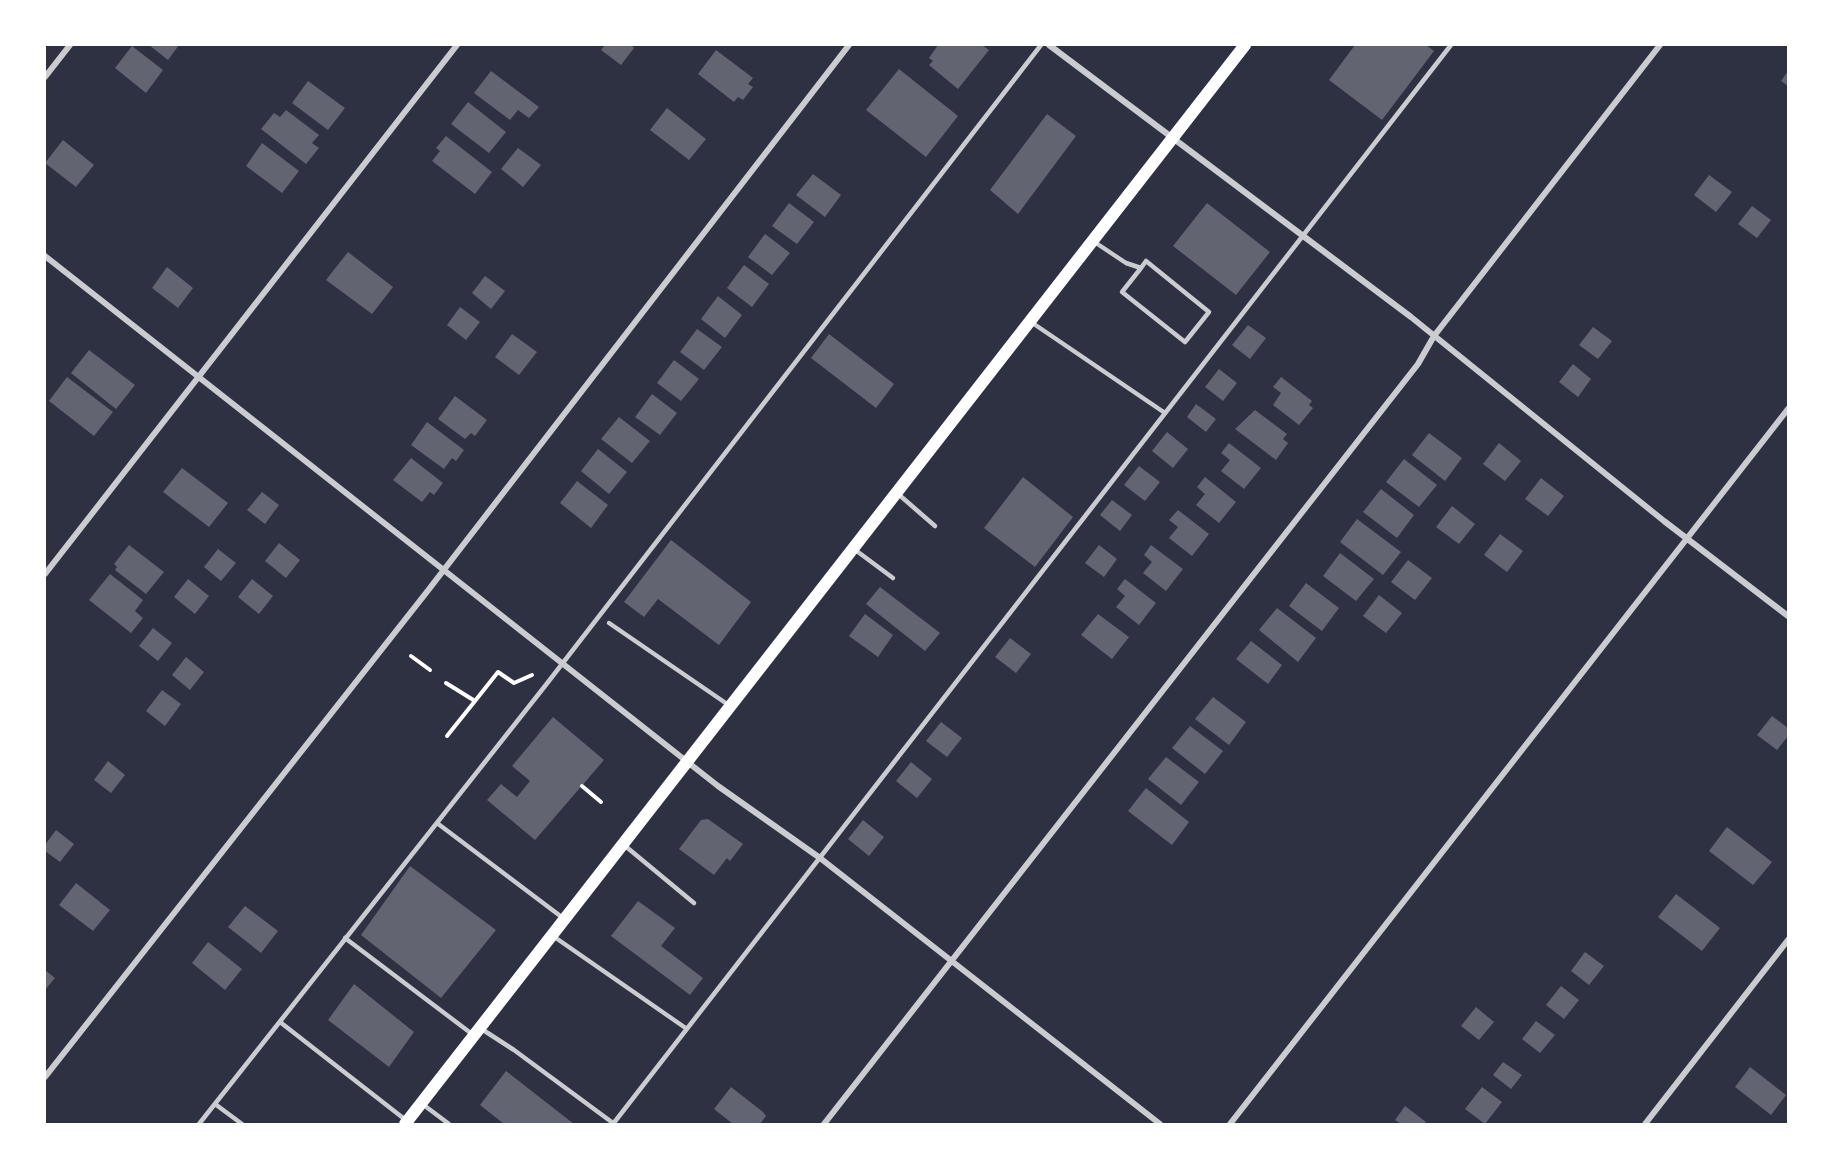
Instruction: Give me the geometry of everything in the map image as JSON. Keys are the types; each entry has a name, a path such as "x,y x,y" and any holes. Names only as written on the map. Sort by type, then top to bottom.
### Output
{"main road":[{"path":"406,1123 1245,45"}],"street":[{"path":"45,77 70,45"},
{"path":"45,574 457,45"},
{"path":"45,1077 443,570 849,45"},
{"path":"1049,45 1434,336 1788,616"},
{"path":"824,1124 1418,364 1434,336 1660,45"},
{"path":"45,256 443,570 564,662 718,786 820,858 1160,1124"},
{"path":"1230,1124 1788,409"},
{"path":"1645,1124 1788,940"}],"lane":[{"path":"200,1124 564,662 1041,45"},
{"path":"345,938 477,1032 514,1050 613,1124 1451,45"},
{"path":"1093,241 1126,263 1141,268"},
{"path":"1146,261 1209,312 1185,342 1122,292 1141,268 1146,261"},
{"path":"1031,321 1165,413"},
{"path":"897,493 936,526"},
{"path":"854,549 893,578"},
{"path":"609,623 732,707"},
{"path":"437,823 565,920"},
{"path":"624,845 694,903"},
{"path":"553,936 687,1029"},
{"path":"280,1022 406,1123"},
{"path":"421,1103 450,1124"},
{"path":"215,1104 242,1124"}],"path":[{"path":"411,656 430,670"},
{"path":"447,736 498,672 514,683 532,675"},
{"path":"446,683 475,701"},
{"path":"582,786 601,802"}],"building":[{"path":"149,45 179,45 168,60"},
{"path":"605,45 631,45 634,48 621,65 601,50"},
{"path":"938,45 982,45 989,50 958,89 929,65 933,61 929,58"},
{"path":"1355,45 1426,45 1434,51 1382,120 1329,80"},
{"path":"132,46 163,70 146,93 115,68"},
{"path":"716,50 753,78 748,84 753,87 743,100 738,97 734,102 698,74"},
{"path":"899,69 958,116 926,157 866,110"},
{"path":"491,71 539,107 529,118 518,110 510,120 474,93"},
{"path":"1788,71 1788,86 1781,81"},
{"path":"308,81 345,108 328,130 292,103"},
{"path":"468,102 506,132 489,153 451,124"},
{"path":"667,108 706,139 689,160 650,130"},
{"path":"286,110 319,135 312,143 319,148 306,164 261,129 274,113 280,117"},
{"path":"1047,114 1076,136 1018,214 990,190"},
{"path":"446,136 492,172 475,194 432,161 440,151 436,148"},
{"path":"63,140 94,165 76,187 45,163"},
{"path":"262,143 299,171 282,193 246,166"},
{"path":"518,148 541,165 523,187 501,169"},
{"path":"813,174 841,195 825,217 796,195"},
{"path":"1709,175 1732,192 1716,212 1694,195"},
{"path":"789,203 814,222 797,244 772,226"},
{"path":"1207,203 1270,252 1236,295 1173,246"},
{"path":"1752,206 1771,220 1757,238 1738,224"},
{"path":"765,234 790,253 772,275 748,257"},
{"path":"348,252 393,287 372,314 326,280"},
{"path":"744,265 769,284 752,307 727,288"},
{"path":"167,267 193,288 178,308 152,288"},
{"path":"485,276 505,291 491,309 472,293"},
{"path":"718,296 742,315 725,338 701,319"},
{"path":"460,307 480,322 466,340 447,325"},
{"path":"1248,325 1266,338 1250,359 1232,345"},
{"path":"1593,327 1612,341 1598,359 1579,345"},
{"path":"697,329 722,347 704,370 680,352"},
{"path":"512,334 537,352 519,375 495,357"},
{"path":"829,334 894,384 876,408 811,358"},
{"path":"89,350 135,385 116,409 71,373"},
{"path":"674,360 699,379 681,401 657,383"},
{"path":"1573,364 1591,379 1578,397 1559,382"},
{"path":"1219,369 1237,383 1223,401 1205,387"},
{"path":"67,377 113,412 94,436 49,401"},
{"path":"1281,377 1312,401 1309,405 1313,408 1299,425 1273,405 1281,393 1273,387"},
{"path":"652,394 677,413 660,435 635,417"},
{"path":"455,396 487,420 475,436 471,433 465,439 438,419"},
{"path":"1196,404 1216,419 1206,432 1187,417"},
{"path":"1255,410 1287,434 1283,439 1288,443 1276,460 1235,429"},
{"path":"619,417 650,441 632,463 601,439"},
{"path":"427,422 464,450 456,461 452,458 444,469 411,445"},
{"path":"1167,432 1188,449 1173,468 1152,451"},
{"path":"1429,433 1462,458 1445,481 1412,455"},
{"path":"1229,443 1261,468 1244,489 1221,471 1230,460 1221,453"},
{"path":"1499,443 1521,461 1505,481 1483,464"},
{"path":"598,449 627,472 609,494 581,471"},
{"path":"411,458 443,483 434,495 430,492 422,502 393,480"},
{"path":"1404,459 1437,485 1419,507 1386,482"},
{"path":"1139,466 1160,482 1145,501 1124,485"},
{"path":"182,468 228,503 209,527 163,492"},
{"path":"1023,477 1073,517 1035,567 984,528"},
{"path":"1205,477 1236,502 1219,523 1196,505 1205,494 1197,487"},
{"path":"1541,478 1564,496 1548,516 1525,499"},
{"path":"577,481 608,505 591,528 560,503"},
{"path":"1381,489 1414,515 1397,538 1363,512"},
{"path":"262,492 279,505 265,524 247,510"},
{"path":"1112,500 1132,515 1120,531 1100,515"},
{"path":"1452,506 1475,524 1459,544 1436,527"},
{"path":"1178,510 1209,534 1192,556 1169,538 1178,527 1169,520"},
{"path":"1357,519 1401,552 1383,575 1340,542"},
{"path":"1500,534 1523,551 1507,572 1484,555"},
{"path":"671,540 751,602 719,645 658,599 644,617 624,602"},
{"path":"279,543 300,560 286,578 265,561"},
{"path":"129,545 164,572 146,594 115,570 117,567 114,564"},
{"path":"1099,545 1117,559 1104,577 1085,563"},
{"path":"1151,545 1183,569 1166,591 1143,573 1152,562 1144,555"},
{"path":"218,549 236,563 221,581 204,567"},
{"path":"1340,553 1374,579 1356,601 1323,576"},
{"path":"1408,560 1432,578 1415,600 1391,582"},
{"path":"110,574 143,600 135,611 143,618 131,633 89,600"},
{"path":"188,579 209,596 195,614 174,597"},
{"path":"252,579 273,596 259,614 238,597"},
{"path":"1125,579 1156,603 1139,625 1116,607 1125,596 1117,589"},
{"path":"1306,583 1339,608 1322,631 1289,606"},
{"path":"880,587 940,633 925,651 866,604"},
{"path":"1379,595 1402,613 1386,633 1363,616"},
{"path":"1277,608 1316,638 1298,662 1259,630"},
{"path":"865,614 893,635 878,657 849,636"},
{"path":"1098,614 1129,637 1112,659 1081,635"},
{"path":"153,628 172,643 158,661 139,646"},
{"path":"1010,638 1031,654 1016,673 995,657"},
{"path":"1251,641 1282,665 1268,684 1236,659"},
{"path":"186,657 204,672 190,690 172,675"},
{"path":"162,690 181,704 165,726 146,711"},
{"path":"1213,697 1246,722 1229,745 1195,719"},
{"path":"1772,716 1788,728 1788,736 1777,750 1757,735"},
{"path":"553,717 604,760 535,840 487,800 501,784 517,797 530,781 512,766"},
{"path":"941,722 962,738 947,757 926,741"},
{"path":"1190,726 1223,751 1205,774 1172,748"},
{"path":"1166,757 1199,782 1181,805 1148,779"},
{"path":"108,761 125,775 111,793 94,780"},
{"path":"911,762 932,779 917,798 896,781"},
{"path":"1146,788 1189,822 1172,845 1128,811"},
{"path":"708,819 743,844 730,861 727,858 714,875 679,849 701,820"},
{"path":"863,820 884,837 869,856 848,839"},
{"path":"1727,827 1772,862 1753,885 1709,851"},
{"path":"56,830 74,844 60,862 45,851 45,845"},
{"path":"410,866 496,930 441,998 361,935"},
{"path":"76,883 110,910 93,931 59,905"},
{"path":"1676,894 1720,928 1702,951 1658,917"},
{"path":"638,901 675,928 661,946 703,978 690,995 611,936"},
{"path":"245,906 278,931 261,953 228,927"},
{"path":"208,942 242,969 225,990 192,963"},
{"path":"1585,952 1604,966 1589,985 1571,971"},
{"path":"45,970 55,978 45,990"},
{"path":"354,984 414,1032 389,1067 328,1020"},
{"path":"1561,986 1579,1000 1564,1019 1546,1005"},
{"path":"1476,1007 1494,1022 1479,1040 1461,1026"},
{"path":"1536,1021 1555,1035 1540,1053 1522,1039"},
{"path":"1503,1062 1522,1075 1511,1089 1493,1075"},
{"path":"1750,1067 1786,1095 1771,1115 1735,1087"},
{"path":"506,1071 574,1124 504,1124 480,1105"},
{"path":"731,1087 763,1112 766,1116 760,1124 733,1124 714,1109"},
{"path":"1482,1087 1502,1102 1485,1124 1465,1109"},
{"path":"1405,1106 1426,1122 1424,1124 1401,1124 1395,1120"}]}
